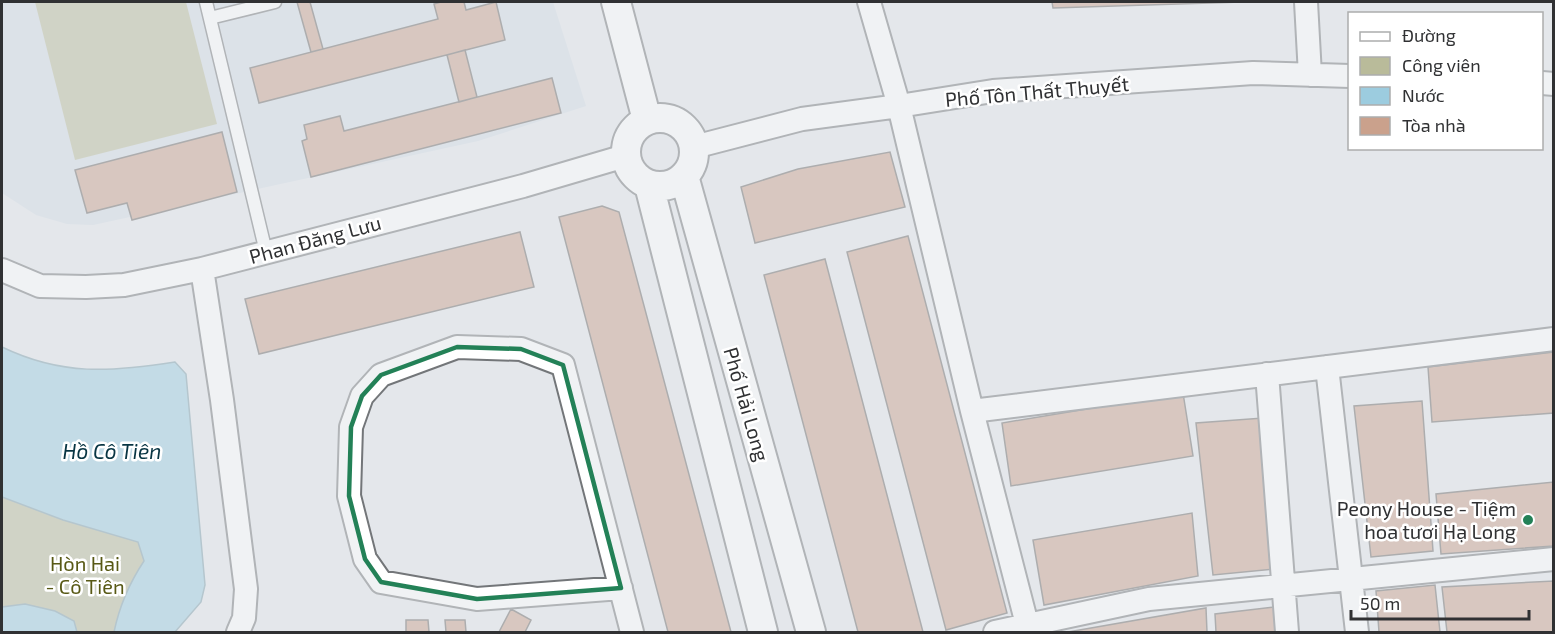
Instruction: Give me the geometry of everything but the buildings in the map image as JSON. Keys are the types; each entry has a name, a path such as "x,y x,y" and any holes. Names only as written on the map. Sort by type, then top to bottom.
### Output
{"street":[{"path":"616,2 647,120"},
{"path":"869,2 899,106 972,411 1028,629"},
{"path":"1306,2 1310,75"},
{"name":"Phố Tôn Thất Thuyết","path":"694,147 802,119 993,91 1253,73 1348,76"},
{"path":"659,117 671,119 686,130 694,147 694,158 684,176 674,183 661,186 649,185 633,173 625,156 630,134 647,120 659,117"},
{"name":"Phan Đăng Lưu","path":"2,270 40,286 124,285 202,269 523,186 625,156"},
{"name":"Phố Hải Long","path":"684,176 811,633"},
{"name":"Phố Hải Long","path":"649,185 763,633"},
{"path":"202,269 222,400 246,589 244,618 238,633"},
{"path":"972,411 1554,339"},
{"path":"621,588 477,599 381,582 366,559 349,496 351,427 362,396 381,375 457,347 521,349 563,365 621,588 632,633"},
{"path":"1327,367 1357,633"},
{"path":"1267,374 1287,633"},
{"path":"994,633 1028,629 1149,598 1554,559"}],"lane":[{"path":"206,2 266,252"},
{"path":"210,18 275,2"}],"highlighted area":[{"path":"457,347 521,349 563,365 621,588 477,599 381,582 365,559 349,496 351,427 362,396 381,375"}],"shaded area":[{"path":"2,2 553,2 586,106 478,141 93,225 67,224 36,215 2,193"}],"green space":[{"path":"35,2 186,2 217,124 75,160"},
{"name":"Hòn Hai - Cô Tiên","path":"2,497 63,520 138,542 145,561 126,595 114,632 77,632 74,621 25,604 2,607"}],"water":[{"name":"Hồ Cô Tiên","path":"2,347 45,363 66,367 108,369 175,362 186,374 205,585 201,602 175,632 114,632 126,595 144,561 138,542 63,520 2,497"},
{"path":"25,604 55,611 74,621 77,632 2,632 2,607"}],"place":[{"name":"Peony House - Tiệm hoa tươi Hạ Long","path":"1528,520"}]}
